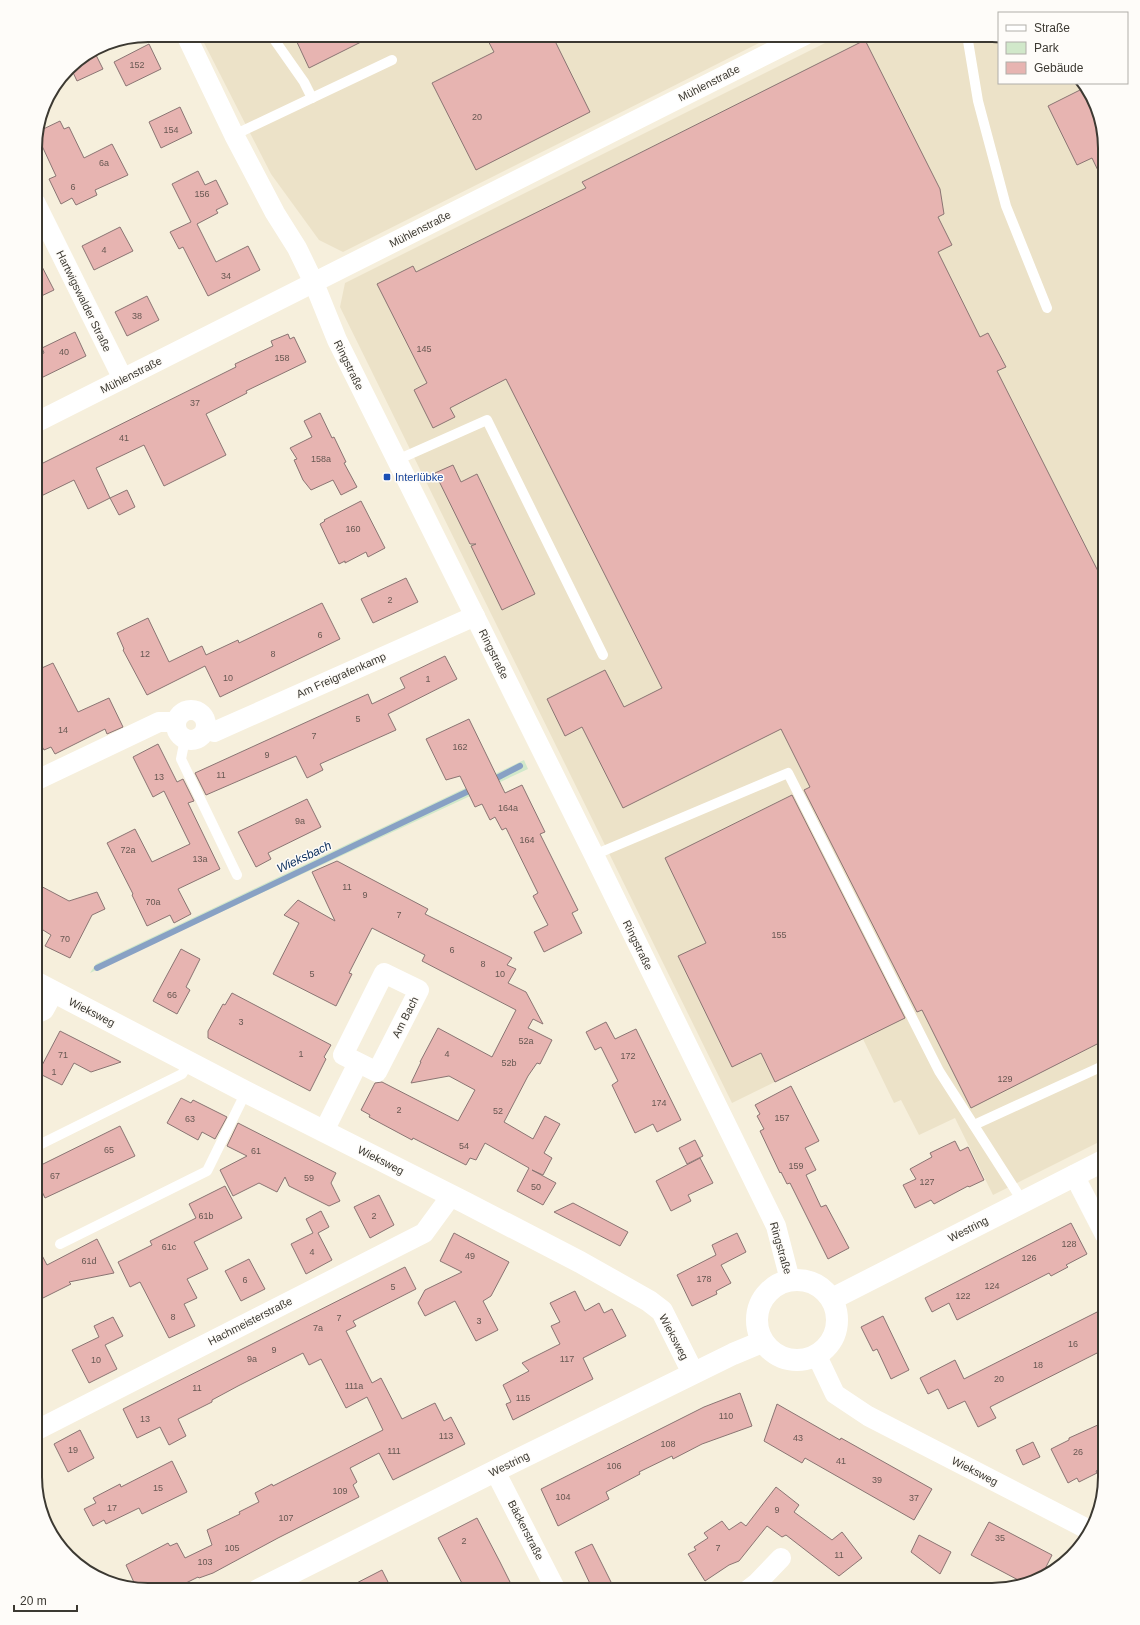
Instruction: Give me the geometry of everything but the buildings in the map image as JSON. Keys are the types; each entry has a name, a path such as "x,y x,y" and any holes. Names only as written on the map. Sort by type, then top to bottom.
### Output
{"main road":[{"name":"Wieksweg","path":"42,986 189,1063 580,1262 649,1301 662,1311 693,1373"},
{"name":"Westring","path":"832,1299 1098,1163"},
{"path":"790,1280 806,1280 821,1287 832,1299 837,1315 836,1331 828,1346 816,1356 800,1360 786,1359 772,1352 762,1342 756,1326 757,1311 763,1296 775,1285 790,1280"},
{"name":"Westring","path":"272,1583 693,1373 762,1342"}],"street":[{"name":"Ringstraße","path":"189,42 234,135 275,213 297,248 314,283 337,340 594,855 776,1226 790,1280"},
{"name":"Mühlenstraße","path":"42,420 791,42"},
{"name":"Hartwigswalder Straße","path":"42,216 123,379"},
{"name":"Am Freigrafenkamp","path":"206,729 214,732 475,616"},
{"path":"42,778 159,722 180,731 191,740 198,739 203,735 206,729 206,722 203,716 198,712 191,710 185,712 179,716 180,731"},
{"name":"Am Bach","path":"384,973 419,990 377,1072 358,1063 343,1055 384,973"},
{"path":"42,1011 44,1010 54,992"},
{"path":"324,1131 358,1063"},
{"path":"1074,1175 1098,1221"},
{"name":"Hachmeisterstraße","path":"42,1427 424,1233 451,1196"},
{"name":"Wieksweg","path":"816,1356 835,1394 868,1416 1085,1528"},
{"name":"Bäckerstraße","path":"495,1471 552,1583"},
{"path":"757,1583 781,1558"}],"lane":[{"path":"276,42 304,82 312,98"},
{"path":"968,42 978,101 1006,206 1047,308"},
{"path":"234,135 392,60"},
{"path":"397,460 487,420 603,655"},
{"path":"180,731 181,759 238,875"},
{"path":"594,855 788,773 939,1071 1023,1202"},
{"path":"42,1143 182,1074 189,1063"},
{"path":"974,1125 1098,1067"},
{"path":"60,1244 207,1171 246,1092"}],"shaded area":[{"path":"204,42 761,42 343,252 319,240 271,174"},
{"path":"827,42 998,42 998,84 1077,84 1090,107 1097,134 1098,148 1098,1142 993,1195 955,1118 919,1135 901,1100 894,1103 863,1039 732,1103 340,307 345,283"}],"green space":[{"path":"524,760 528,769 90,973 96,964"}],"waterway":[{"name":"Wieksbach","path":"491,781 520,766"},
{"name":"Wieksbach","path":"97,968 475,788"}],"place":[{"name":"Interlübke","path":"387,477"}]}
